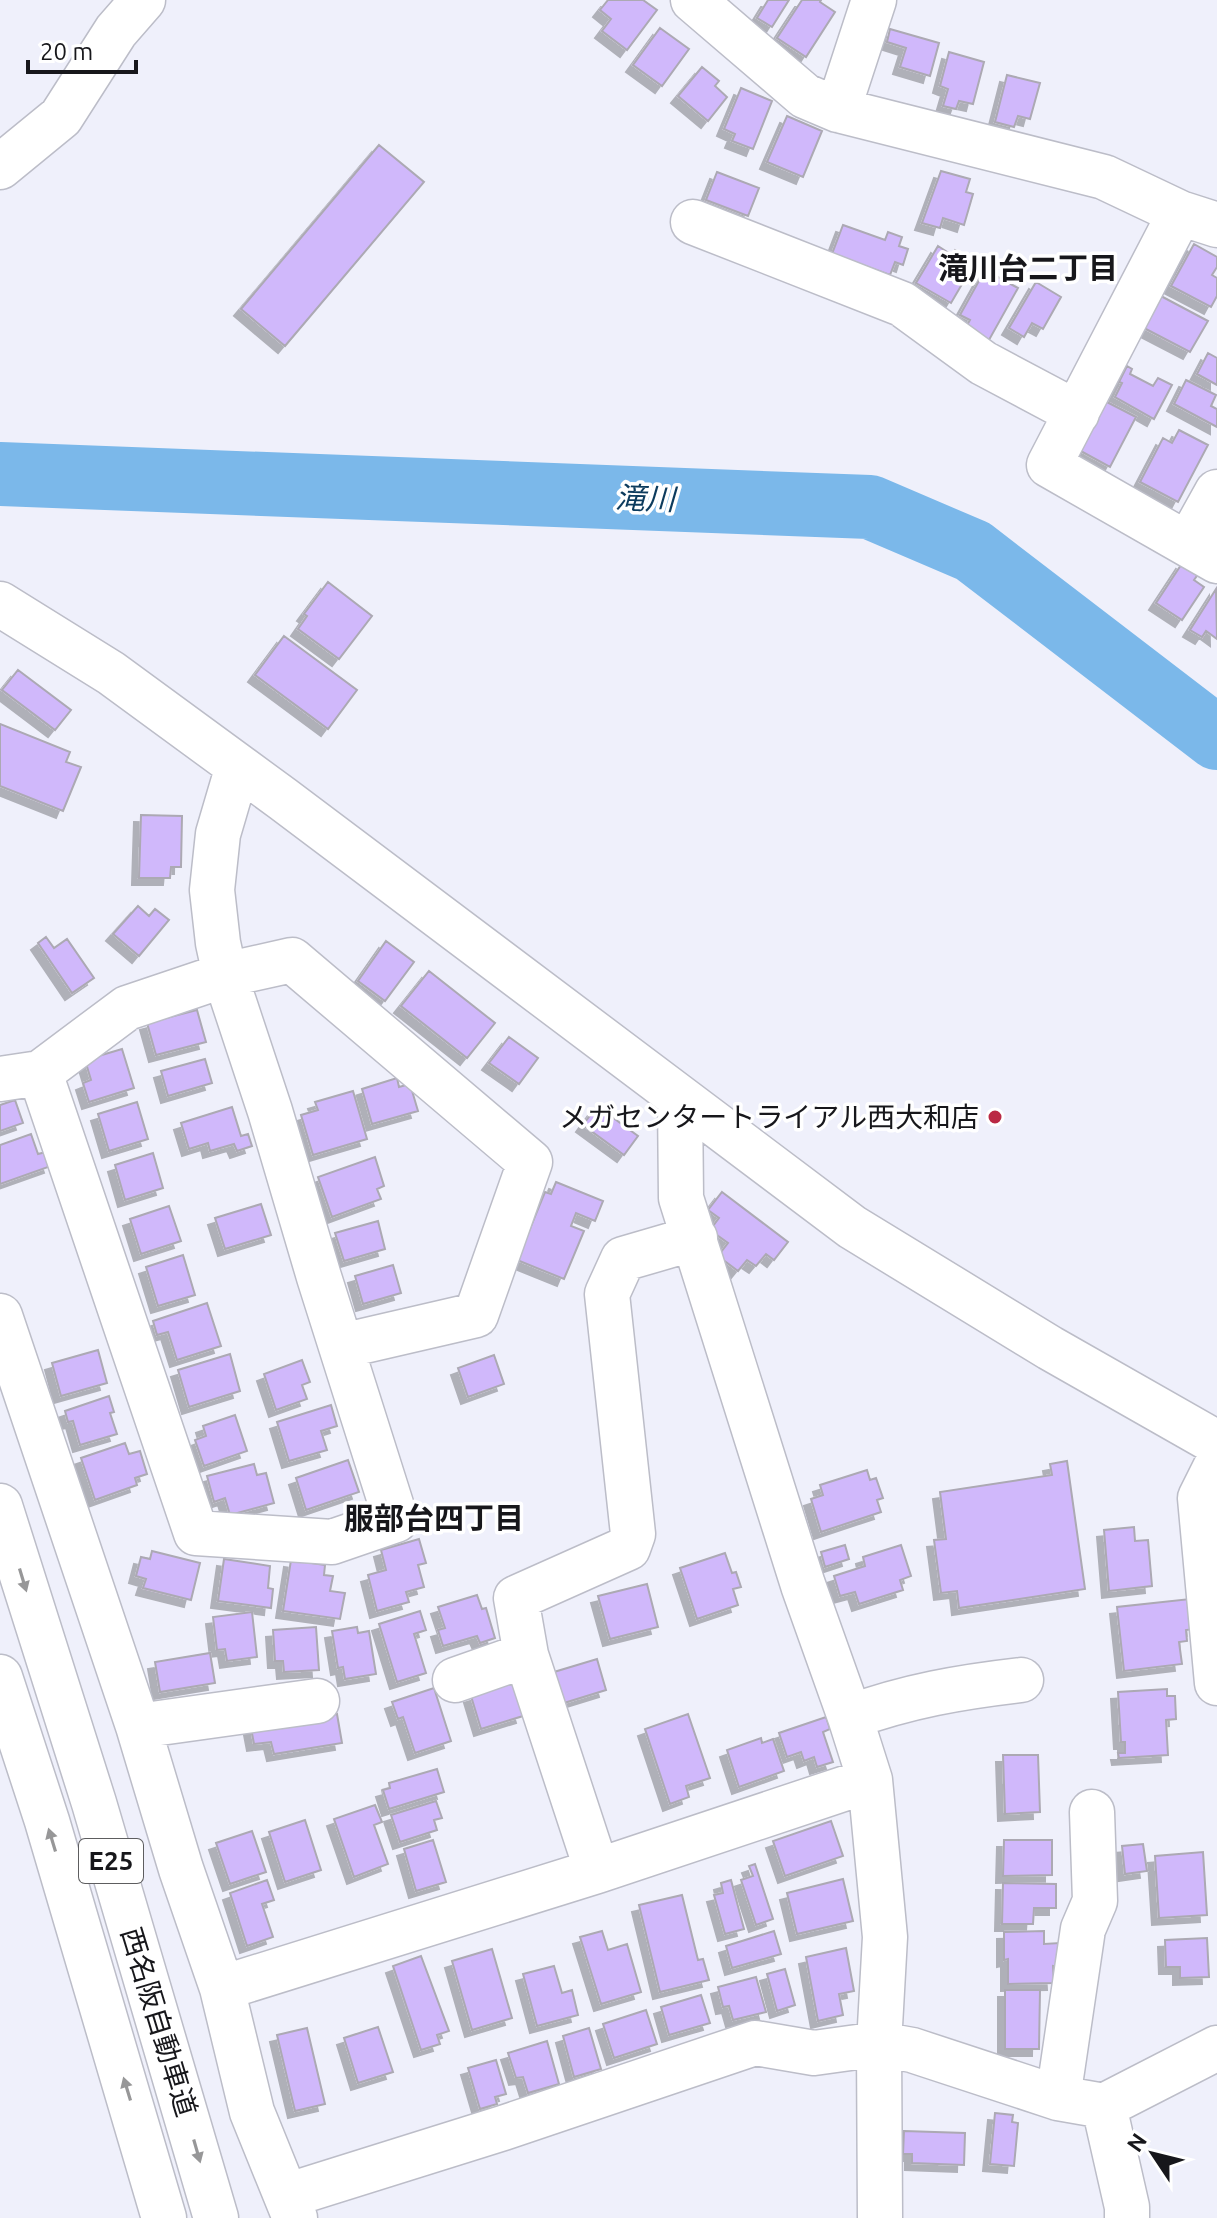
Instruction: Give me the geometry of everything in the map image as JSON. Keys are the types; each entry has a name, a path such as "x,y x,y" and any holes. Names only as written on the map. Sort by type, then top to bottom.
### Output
{"main road":[{"path":"0,167 61,117 116,31 143,0"},
{"path":"693,0 805,96 838,110 1104,177 1198,219 1077,413 1049,465 1203,552 1217,492"},
{"path":"838,110 874,0"},
{"path":"693,222 902,304 983,363 1077,413"},
{"path":"0,604 111,673 852,1227 1050,1348 1217,1443"},
{"path":"238,766 218,834 212,890 218,943 225,975 396,1520 332,1542 196,1533 20,1076 127,1008 225,975 292,960 530,1162 476,1315 342,1346"},
{"path":"680,1099 681,1198 803,1585 870,1780 885,1937 879,2044 880,2218"},
{"path":"597,1871 526,1655 516,1598 628,1548 633,1534 607,1294 623,1259 695,1238"},
{"path":"0,1316 138,1726 181,1869 222,1988 252,2112 290,2207 503,2128 755,2043 814,2053 879,2044 912,2050 1058,2098 1104,2106 1217,2048"},
{"path":"1217,1464 1200,1498 1217,1683"},
{"name":"西名阪自動車道","path":"0,1506 94,1803 216,2218"},
{"path":"455,1680 526,1655"},
{"name":"西名阪自動車道","path":"0,1677 51,1836 164,2218"},
{"path":"850,1717 890,1702 959,1687 1021,1680"},
{"path":"138,1726 317,1701"},
{"path":"222,1988 597,1871 870,1780"},
{"path":"1058,2098 1083,1929 1095,1901 1092,1812"},
{"path":"1104,2106 1127,2218"}],"building":[{"path":"608,0 643,0 657,10 627,50 602,31 611,19 600,10"},
{"path":"768,0 789,0 772,27 757,18"},
{"path":"802,0 821,0 835,12 806,57 777,38"},
{"path":"660,28 689,49 662,86 633,65"},
{"path":"890,29 939,43 930,76 900,67 906,48 887,42"},
{"path":"949,52 984,62 973,104 959,101 956,109 943,106 948,89 940,86"},
{"path":"702,67 719,81 715,86 727,97 708,121 678,96"},
{"path":"1007,75 1040,83 1030,119 1018,116 1014,127 995,122"},
{"path":"741,88 772,101 753,149 732,141 735,134 724,129"},
{"path":"787,116 822,131 803,177 767,162"},
{"path":"379,145 424,182 285,346 241,309"},
{"path":"941,171 970,179 966,192 973,194 964,225 943,218 940,228 922,223"},
{"path":"717,172 759,188 748,216 706,200"},
{"path":"843,225 885,240 888,232 902,237 899,246 908,249 903,265 895,262 890,275 832,254"},
{"path":"1194,244 1217,257 1217,267 1212,275 1217,278 1217,296 1211,307 1171,286"},
{"path":"938,246 952,255 955,250 975,262 951,303 916,283"},
{"path":"985,270 1018,288 989,340 966,327 970,320 960,315"},
{"path":"1036,282 1061,297 1043,329 1032,323 1024,337 1009,328"},
{"path":"1159,295 1208,321 1190,352 1142,327"},
{"path":"1208,353 1217,358 1217,385 1197,374"},
{"path":"1127,366 1132,369 1130,374 1153,386 1158,378 1172,385 1154,419 1115,397"},
{"path":"1186,380 1216,395 1211,406 1217,409 1217,427 1174,404"},
{"path":"1103,400 1136,417 1110,467 1077,449"},
{"path":"1179,430 1208,445 1178,502 1140,482 1163,438 1172,443"},
{"path":"1183,562 1199,573 1194,580 1204,587 1182,620 1156,603"},
{"path":"328,582 372,616 339,659 298,629 307,616 304,614"},
{"path":"1216,589 1217,639 1206,631 1202,637 1190,630"},
{"path":"284,636 357,690 328,729 255,675"},
{"path":"18,670 71,710 55,730 2,690"},
{"path":"0,724 70,752 66,762 81,767 63,811 0,786"},
{"path":"141,815 182,816 181,867 171,867 170,878 139,878"},
{"path":"138,906 149,916 155,909 169,920 139,956 113,934"},
{"path":"46,937 54,948 67,939 94,978 72,993 38,943"},
{"path":"386,941 414,962 385,1001 358,981"},
{"path":"429,971 495,1023 467,1058 401,1006"},
{"path":"197,1010 206,1042 156,1055 147,1023"},
{"path":"509,1037 538,1058 519,1084 489,1063"},
{"path":"122,1049 134,1088 89,1102 83,1083 91,1080 85,1060"},
{"path":"205,1059 212,1083 168,1096 161,1071"},
{"path":"397,1078 399,1087 410,1084 418,1111 372,1124 362,1089"},
{"path":"353,1091 367,1139 313,1155 301,1115 318,1110 315,1102"},
{"path":"15,1100 23,1123 0,1131 0,1105"},
{"path":"137,1102 148,1139 109,1151 98,1114"},
{"path":"597,1106 638,1136 624,1155 583,1125"},
{"path":"232,1107 241,1136 248,1134 252,1146 237,1151 234,1144 210,1151 208,1143 189,1149 181,1123"},
{"path":"31,1134 38,1154 46,1152 51,1166 0,1184 0,1145"},
{"path":"153,1153 163,1188 125,1200 115,1165"},
{"path":"375,1157 384,1186 377,1189 381,1199 332,1217 318,1177"},
{"path":"556,1182 603,1201 595,1221 576,1213 571,1226 584,1231 564,1279 517,1260 545,1192 551,1194"},
{"path":"722,1192 788,1242 774,1260 766,1254 756,1266 747,1260 738,1271 718,1256 728,1243 710,1230 719,1218 708,1210"},
{"path":"261,1204 271,1235 225,1249 215,1218"},
{"path":"169,1206 181,1241 141,1254 130,1219"},
{"path":"378,1221 385,1249 344,1261 335,1233"},
{"path":"183,1255 195,1295 158,1306 146,1267"},
{"path":"393,1265 401,1293 363,1304 355,1276"},
{"path":"207,1303 221,1346 177,1360 168,1332 157,1335 153,1321"},
{"path":"98,1350 107,1383 61,1396 52,1363"},
{"path":"230,1354 240,1391 189,1407 178,1370"},
{"path":"494,1355 504,1384 468,1397 458,1368"},
{"path":"302,1360 310,1382 302,1385 307,1399 276,1410 264,1374"},
{"path":"109,1396 114,1412 110,1413 117,1434 80,1445 73,1421 68,1422 65,1411"},
{"path":"331,1405 337,1426 321,1431 327,1450 289,1461 277,1422"},
{"path":"235,1415 247,1451 204,1466 195,1440 206,1436 203,1426"},
{"path":"125,1443 129,1454 140,1451 147,1474 135,1478 137,1485 95,1500 81,1458"},
{"path":"348,1460 359,1492 306,1510 296,1478"},
{"path":"1067,1461 1085,1589 959,1608 957,1591 941,1593 934,1540 946,1539 940,1492 1052,1475 1050,1464"},
{"path":"254,1464 257,1475 266,1473 274,1503 230,1515 225,1498 214,1502 207,1476"},
{"path":"867,1470 870,1480 876,1478 883,1498 877,1500 881,1512 821,1532 811,1499 823,1495 820,1485"},
{"path":"1134,1527 1135,1541 1148,1540 1152,1586 1109,1591 1104,1530"},
{"path":"419,1539 426,1563 418,1565 424,1587 406,1592 409,1602 377,1611 368,1575 386,1570 381,1550"},
{"path":"845,1545 849,1559 825,1567 821,1552"},
{"path":"901,1545 911,1576 900,1580 903,1590 859,1604 855,1592 840,1596 834,1576 865,1566 863,1557"},
{"path":"152,1551 200,1563 191,1600 143,1588 146,1579 136,1576 141,1557 150,1559"},
{"path":"725,1553 741,1587 733,1589 738,1605 697,1619 680,1568"},
{"path":"224,1559 270,1566 268,1588 273,1589 271,1608 218,1601"},
{"path":"291,1560 325,1565 324,1575 333,1576 330,1591 345,1593 340,1619 283,1611"},
{"path":"647,1584 658,1627 610,1639 598,1596"},
{"path":"477,1595 482,1609 486,1608 495,1638 480,1643 477,1636 443,1646 438,1630 445,1628 438,1607"},
{"path":"1190,1599 1194,1629 1186,1630 1187,1641 1179,1642 1182,1664 1124,1671 1117,1607"},
{"path":"420,1611 426,1630 414,1634 426,1673 397,1682 379,1624"},
{"path":"252,1612 257,1657 227,1661 225,1649 217,1650 213,1617"},
{"path":"316,1627 319,1670 284,1672 283,1661 275,1661 273,1630"},
{"path":"357,1627 358,1633 369,1631 376,1674 345,1679 343,1667 338,1668 332,1631"},
{"path":"210,1653 215,1683 160,1692 155,1662"},
{"path":"597,1659 606,1690 564,1703 554,1672"},
{"path":"513,1683 523,1716 481,1729 471,1696"},
{"path":"434,1688 451,1741 415,1753 403,1717 398,1719 392,1702"},
{"path":"1167,1689 1167,1696 1175,1696 1176,1719 1166,1720 1168,1755 1119,1758 1118,1753 1125,1753 1125,1742 1121,1742 1118,1692"},
{"path":"337,1714 342,1743 274,1754 271,1742 254,1744 251,1728"},
{"path":"688,1714 710,1778 686,1786 689,1797 670,1804 645,1729"},
{"path":"826,1717 830,1729 823,1732 833,1762 817,1767 814,1757 804,1761 801,1752 787,1757 779,1733"},
{"path":"761,1738 762,1743 773,1739 784,1771 739,1787 727,1750"},
{"path":"1003,1755 1038,1755 1040,1812 1005,1814"},
{"path":"437,1769 444,1792 389,1809 383,1790 390,1788 389,1783"},
{"path":"436,1801 442,1818 434,1820 437,1830 400,1842 391,1815"},
{"path":"375,1805 382,1822 374,1825 388,1864 354,1877 334,1819"},
{"path":"305,1820 321,1870 285,1882 269,1832"},
{"path":"831,1821 843,1856 785,1876 773,1841"},
{"path":"252,1831 266,1872 230,1884 216,1843"},
{"path":"433,1840 446,1882 416,1891 404,1849"},
{"path":"1004,1840 1052,1840 1052,1875 1003,1876"},
{"path":"1143,1844 1147,1871 1125,1874 1122,1846"},
{"path":"1203,1852 1207,1915 1159,1918 1155,1856"},
{"path":"755,1864 773,1919 756,1925 741,1880 753,1876 749,1866"},
{"path":"843,1879 853,1921 797,1934 787,1893"},
{"path":"267,1880 274,1900 262,1904 273,1937 247,1946 230,1893"},
{"path":"731,1880 744,1929 725,1934 714,1895 723,1893 721,1883"},
{"path":"1003,1883 1056,1884 1056,1908 1034,1908 1033,1924 1002,1924"},
{"path":"682,1895 698,1960 703,1959 709,1980 660,1992 639,1905"},
{"path":"602,1931 608,1950 627,1944 641,1992 601,2004 580,1937"},
{"path":"774,1931 781,1954 732,1968 726,1946"},
{"path":"1044,1931 1044,1944 1060,1943 1060,1967 1053,1966 1054,1983 1008,1984 1004,1932"},
{"path":"1207,1938 1209,1977 1180,1978 1180,1967 1166,1967 1165,1940"},
{"path":"846,1948 854,1991 839,1994 843,2015 818,2021 806,1957"},
{"path":"492,1949 512,2018 472,2030 452,1961"},
{"path":"421,1956 449,2031 437,2035 440,2044 421,2050 393,1966"},
{"path":"554,1966 562,1993 572,1990 578,2015 537,2026 523,1974"},
{"path":"785,1969 795,2005 777,2011 767,1974"},
{"path":"756,1977 766,2012 733,2020 729,2006 723,2007 718,1987"},
{"path":"1005,1990 1040,1990 1039,2049 1005,2049"},
{"path":"701,1995 710,2023 669,2035 661,2007"},
{"path":"646,2010 657,2044 614,2058 603,2024"},
{"path":"378,2027 393,2072 358,2083 344,2038"},
{"path":"307,2028 325,2104 295,2111 277,2035"},
{"path":"589,2028 601,2069 574,2077 563,2036"},
{"path":"547,2041 559,2084 528,2093 523,2077 516,2078 508,2053"},
{"path":"496,2060 506,2094 495,2097 497,2104 480,2109 468,2068"},
{"path":"995,2113 1013,2115 1012,2122 1018,2123 1014,2166 990,2164"},
{"path":"904,2131 965,2133 964,2165 912,2163 912,2154 903,2154"}],"waterway":[{"name":"滝川","path":"0,474 870,507 973,551 1217,738"}],"place":[{"name":"メガセンタートライアル西大和店","path":"995,1117"}],"district":[{"name":"滝川台二丁目","path":"1028,269"},
{"name":"服部台四丁目","path":"434,1519"}]}
